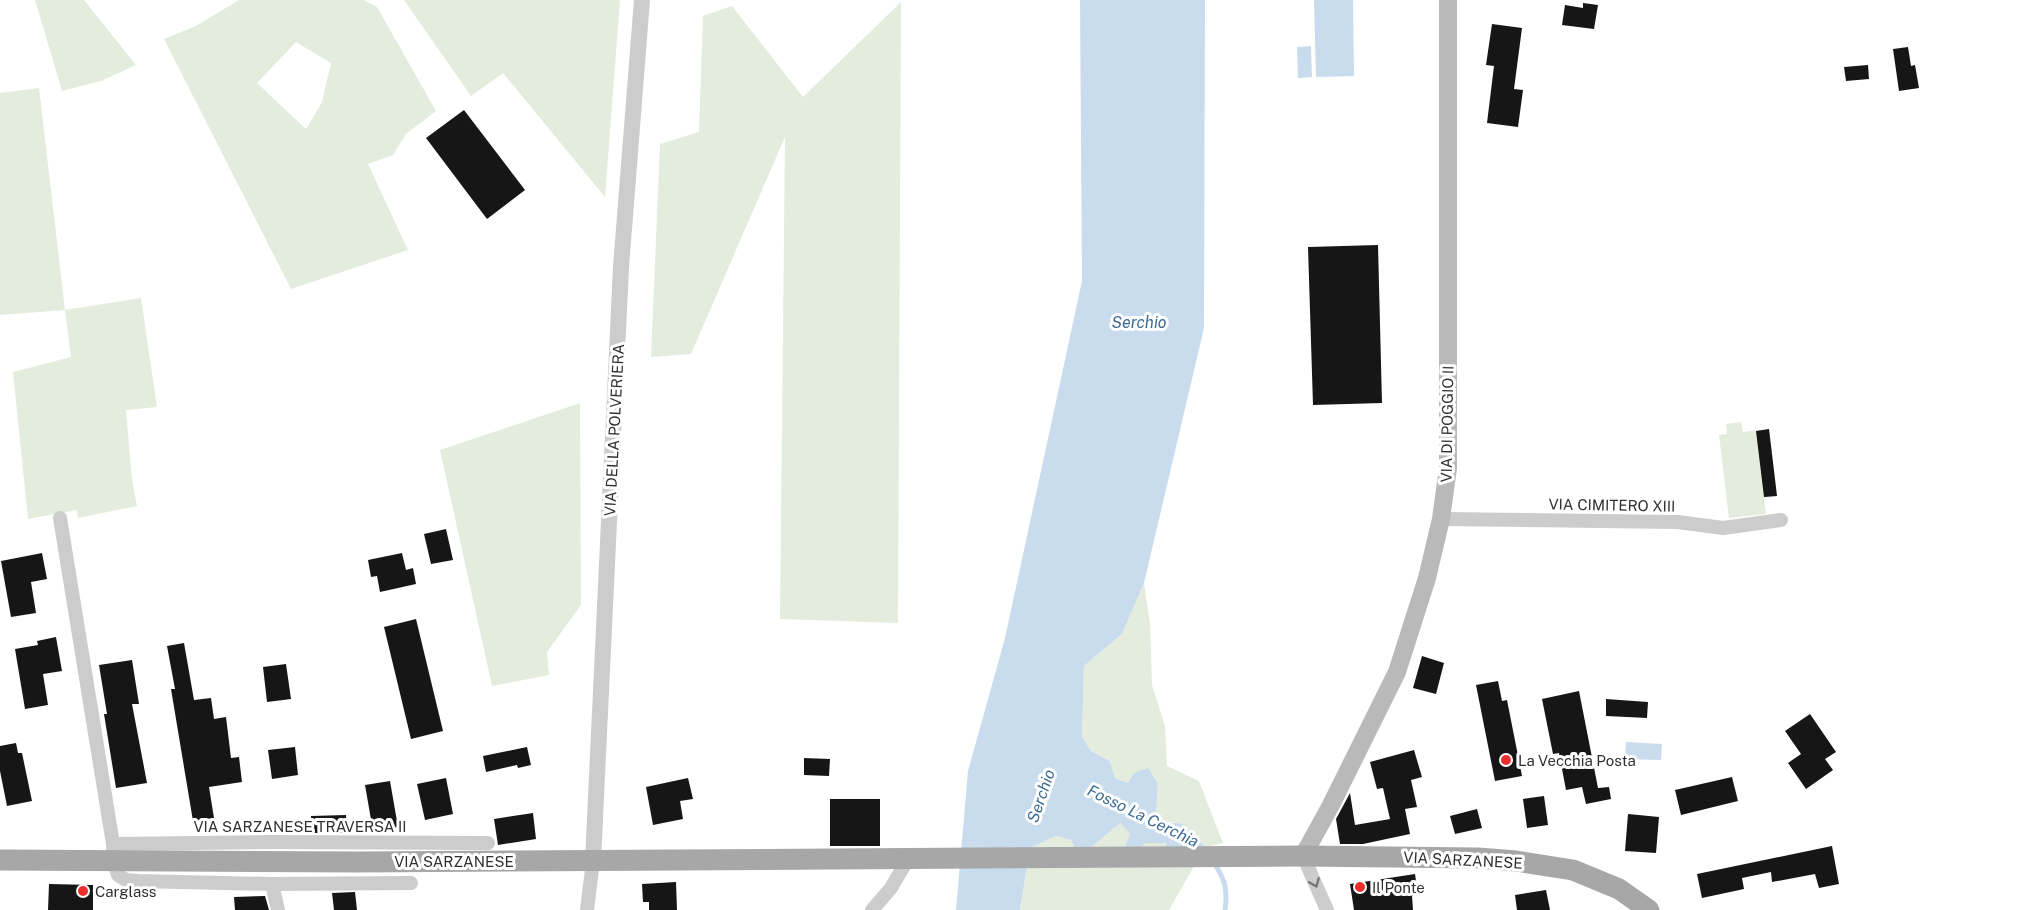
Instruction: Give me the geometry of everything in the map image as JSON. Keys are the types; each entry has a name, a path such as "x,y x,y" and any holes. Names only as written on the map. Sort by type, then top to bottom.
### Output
{"main road":[{"name":"VIA DI POGGIO II","path":"1303,856 1397,672 1427,578 1441,519 1448,468 1448,0"},
{"name":"VIA SARZANESE","path":"0,860 113,852 593,861 731,858 1303,856 1478,858 1573,870 1619,889 1648,910"}],"street":[{"name":"VIA DELLA POLVERIERA","path":"593,861 621,267 642,0"},
{"path":"60,518 118,875 126,880 272,884 411,883"},
{"name":"VIA CIMITERO XIII","path":"1441,519 1678,522 1724,528 1781,520"},
{"name":"VIA SARZANESE TRAVERSA II","path":"113,852 269,842 488,843"},
{"path":"1303,856 1327,910"},
{"path":"872,910 891,888 908,859"},
{"path":"587,910 593,861"},
{"path":"272,884 278,910"}],"green space":[{"path":"35,0 84,0 136,65 101,81 62,91"},
{"path":"239,0 364,0 377,7 436,111 406,134 393,155 368,164 408,250 291,289 164,39 196,26","holes":["296,42 331,63 322,102 306,129 257,83"]},
{"path":"404,0 620,0 605,197 503,73 471,96"},
{"path":"901,2 898,623 780,619 785,137 691,354 651,357 660,144 699,132 703,16 732,6 803,97"},
{"path":"39,88 65,310 0,315 0,93"},
{"path":"141,298 157,407 126,410 132,480 137,506 78,518 77,510 28,519 13,372 71,357 65,310"},
{"path":"580,403 581,605 547,652 549,675 492,686 440,450"},
{"path":"1741,422 1743,432 1769,429 1777,496 1764,498 1766,514 1729,518 1719,435 1727,434 1726,424"},
{"path":"1144,583 1150,623 1152,685 1165,726 1167,766 1199,781 1223,843 1205,847 1169,910 1020,910 1030,848 1056,836 1071,840 1078,855 1088,850 1120,823 1130,834 1137,853 1144,843 1166,843 1164,864 1181,845 1204,847 1173,822 1164,822 1156,812 1158,784 1128,783 1115,778 1110,761 1091,751 1082,737 1084,666 1122,634"}],"water":[{"name":"Serchio","path":"1080,0 1205,0 1204,328 1144,583 1122,634 1084,666 1082,737 1091,751 1110,761 1115,778 1128,783 1134,773 1148,768 1158,784 1156,813 1164,822 1183,824 1205,847 1182,845 1182,862 1164,864 1166,843 1145,843 1137,853 1120,861 1130,834 1120,823 1088,850 1078,855 1071,840 1056,836 1030,848 1020,910 956,910 968,771 1005,638 1082,281"},
{"path":"1314,0 1353,0 1354,76 1316,77"},
{"path":"1311,46 1312,77 1298,78 1297,47"},
{"path":"1626,742 1662,744 1661,760 1625,759"}],"building":[{"path":"1583,3 1598,5 1594,29 1562,25 1565,5 1583,8"},
{"path":"1492,24 1522,28 1514,89 1523,90 1518,127 1487,123 1494,66 1486,65"},
{"path":"1908,47 1911,66 1915,65 1919,88 1899,91 1893,49"},
{"path":"1868,65 1869,79 1846,81 1844,67"},
{"path":"464,110 525,190 487,219 426,138"},
{"path":"1378,245 1382,403 1313,405 1308,247"},
{"path":"1769,429 1777,496 1764,497 1756,431"},
{"path":"446,529 453,560 431,564 424,534"},
{"path":"42,553 47,579 31,582 36,613 11,617 1,561"},
{"path":"402,553 406,570 413,568 416,584 380,592 377,576 371,577 368,560"},
{"path":"416,619 443,731 411,739 384,627"},
{"path":"56,637 62,671 43,674 48,705 25,709 15,649 38,645 37,641"},
{"path":"184,643 194,700 211,698 214,719 226,717 231,758 239,757 242,782 209,787 214,818 193,821 171,689 175,689 167,646"},
{"path":"1422,656 1444,663 1436,694 1413,688"},
{"path":"132,660 139,704 132,704 147,783 116,788 99,665"},
{"path":"286,664 291,699 267,702 263,667"},
{"path":"1498,681 1502,701 1507,700 1522,776 1495,781 1476,685"},
{"path":"1579,691 1598,788 1609,787 1611,799 1586,804 1582,787 1566,790 1559,753 1553,754 1542,699"},
{"path":"1606,699 1648,702 1647,718 1606,716"},
{"path":"1810,714 1836,752 1825,759 1833,770 1806,789 1788,763 1801,754 1785,731"},
{"path":"16,743 18,753 22,753 32,801 7,806 0,771 0,746"},
{"path":"295,747 298,775 272,779 268,750"},
{"path":"527,747 531,765 518,768 517,765 486,772 483,756"},
{"path":"1414,750 1422,777 1411,780 1417,807 1405,809 1410,834 1363,844 1340,844 1336,819 1350,793 1355,825 1390,819 1383,788 1377,789 1370,762"},
{"path":"804,758 830,759 829,776 804,775"},
{"path":"1732,777 1738,801 1681,815 1675,790"},
{"path":"446,778 453,814 425,820 417,784"},
{"path":"688,778 693,799 680,801 683,819 653,825 646,787"},
{"path":"390,781 398,827 373,831 365,785"},
{"path":"1544,796 1548,825 1527,828 1523,799"},
{"path":"830,799 880,799 880,846 830,846"},
{"path":"1477,809 1482,828 1455,834 1450,816"},
{"path":"533,813 536,839 498,845 494,819"},
{"path":"1628,814 1659,817 1656,853 1625,851"},
{"path":"346,815 347,833 312,833 311,816"},
{"path":"1832,846 1839,884 1819,888 1815,874 1772,882 1771,872 1742,878 1744,889 1702,898 1697,874"},
{"path":"1415,874 1418,895 1412,896 1413,910 1354,910 1350,884"},
{"path":"676,882 677,910 649,910 649,902 643,902 642,884"},
{"path":"49,884 93,885 93,910 48,910"},
{"path":"1546,890 1550,910 1517,910 1515,895"},
{"path":"355,892 357,910 334,910 332,893"},
{"path":"265,896 269,910 235,910 234,897"}],"waterway":[{"name":"Fosso La Cerchia","path":"1213,861 1225,884 1225,910"}],"place":[{"name":"La Vecchia Posta","path":"1506,760"},
{"name":"Il Ponte","path":"1360,887"},
{"name":"Carglass","path":"83,891"}]}
